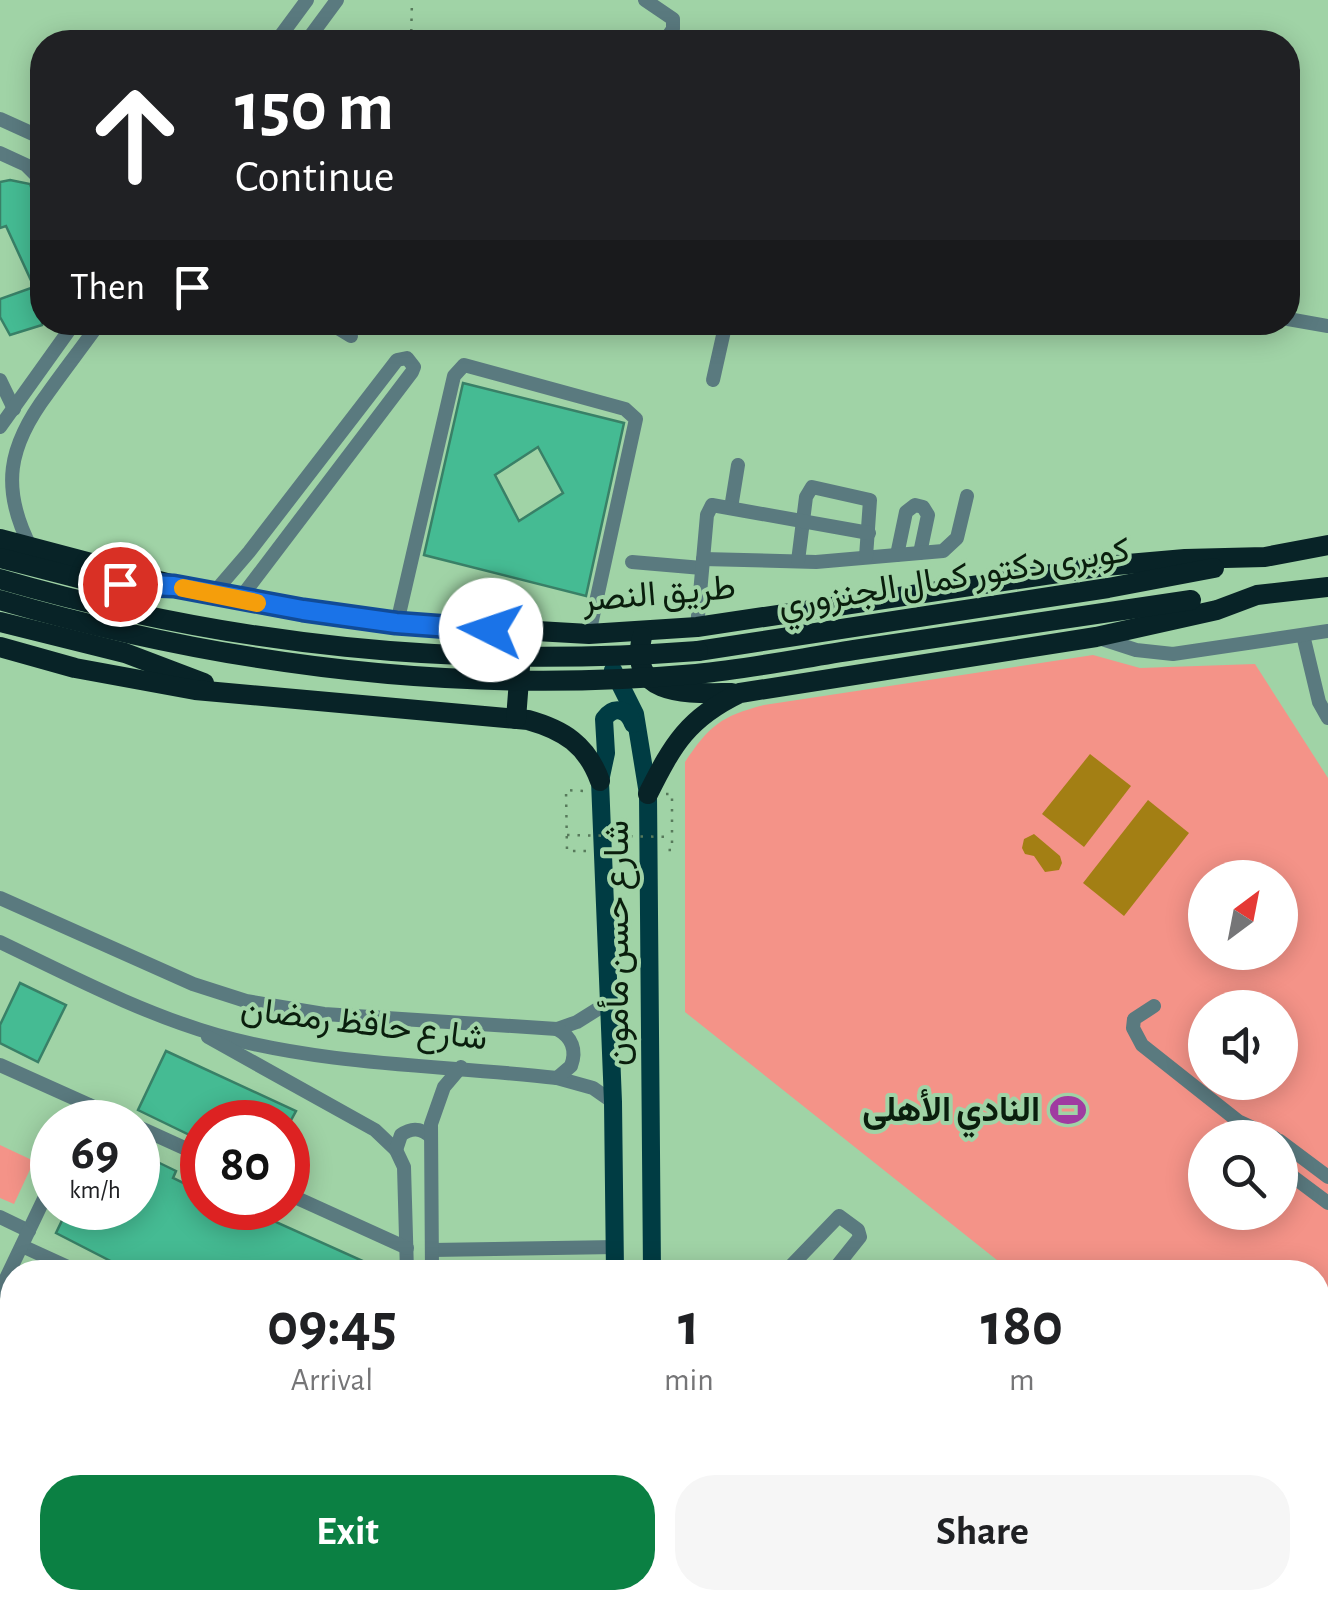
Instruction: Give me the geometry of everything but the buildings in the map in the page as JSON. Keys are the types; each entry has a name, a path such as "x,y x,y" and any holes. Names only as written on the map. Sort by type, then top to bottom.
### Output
{"highway":[{"name":"طريق النصر","path":"0,539 239,600 396,623 583,634 698,627 1105,566 1265,558 1328,546"},
{"path":"0,558 90,581 174,586"},
{"name":"كوبرى دكتور كمال الجنزوري","path":"0,579 104,608 249,636 354,649 526,658 698,652 1265,558"},
{"path":"644,630 640,661 643,671 658,684 683,693 740,693 1096,637 1217,610 1257,596 1328,587"},
{"name":"كوبرى دكتور كمال الجنزوري","path":"0,600 121,633 246,658 410,676 546,680 700,674 1191,600 1257,596"},
{"path":"0,622 125,653 231,694"},
{"path":"516,719 522,633"},
{"path":"0,647 122,678 231,694 516,719 560,732 578,744 592,760 600,781"},
{"path":"648,794 673,745 691,723 714,705 740,693"}],"main road":[{"name":"شارع حسن مأمون","path":"583,634 622,684 635,714 648,794 652,1260"},
{"name":"شارع حسن مأمون","path":"616,1260 600,781 606,753 604,719 610,712 620,710 628,714 642,746"}],"street":[{"path":"285,30 307,0"},
{"path":"315,30 337,0"},
{"path":"645,0 674,19 673,30"},
{"path":"0,119 30,133"},
{"path":"0,153 30,167"},
{"path":"26,165 30,169"},
{"path":"1300,321 1328,326"},
{"path":"0,427 66,335"},
{"path":"0,464 91,335"},
{"path":"712,380 723,335"},
{"path":"212,594 397,360 407,358 414,367 412,372 239,600"},
{"path":"396,623 454,376 459,366 464,365 624,408 636,420 583,634"},
{"path":"0,380 14,409"},
{"path":"362,404 378,416"},
{"path":"12,444 6,460 4,495 14,524 32,548"},
{"path":"731,508 738,466"},
{"path":"305,479 320,491"},
{"path":"798,562 808,490 816,488 870,500 866,558"},
{"path":"632,562 798,562 944,550 957,538 967,496"},
{"path":"698,627 708,510 712,505 869,533"},
{"path":"897,555 906,512 914,505 924,506 928,515 920,552"},
{"path":"1096,637 1136,650 1173,654 1328,631"},
{"path":"1303,635 1320,702 1328,718"},
{"name":"شارع حافظ رمضان","path":"0,898 193,984 246,1001 324,1014 557,1029"},
{"name":"شارع حافظ رمضان","path":"1,944 122,1001 185,1025 294,1052 557,1078 593,1088 613,1102"},
{"path":"557,1029 577,1022 609,1002"},
{"path":"1154,1006 1134,1018 1133,1028 1142,1046 1237,1120"},
{"path":"185,1025 375,1130 396,1150 404,1167 407,1260"},
{"path":"557,1029 565,1033 574,1049 571,1066 557,1078"},
{"path":"0,1066 76,1100"},
{"path":"432,1260 431,1137 438,1099 461,1067"},
{"path":"396,1150 401,1135 411,1129 422,1130 431,1137"},
{"path":"1298,1155 1328,1177"},
{"path":"1298,1180 1328,1203"},
{"path":"310,1204 407,1248"},
{"path":"797,1260 839,1216 858,1230 860,1237 842,1260"},
{"path":"0,1218 29,1231 15,1260"},
{"path":"22,1246 53,1260"},
{"path":"432,1250 616,1247"}],"path":[{"path":"411,30 412,0"},
{"path":"566,790 568,852 603,851"},
{"path":"672,794 672,850"},
{"path":"567,835 672,837"}],"shaded area":[{"name":"النادي الأهلى","path":"1093,655 1140,668 1255,664 1328,778 1328,1260 997,1260 685,1012 685,762 717,724 764,705"},
{"path":"1090,754 1131,786 1084,847 1042,814"},
{"path":"1148,800 1189,833 1124,916 1083,883"},
{"path":"1034,834 1060,856 1059,870 1045,872 1034,856 1025,854 1024,839"},
{"path":"0,1145 30,1159 30,1170 14,1204 0,1198"}],"slow traffic":[{"path":"183,588 257,603"}],"place":[{"name":"النادي الأهلى","path":"1068,1110"}],"route":[{"path":"120,584 174,586 396,623 491,630"}]}
